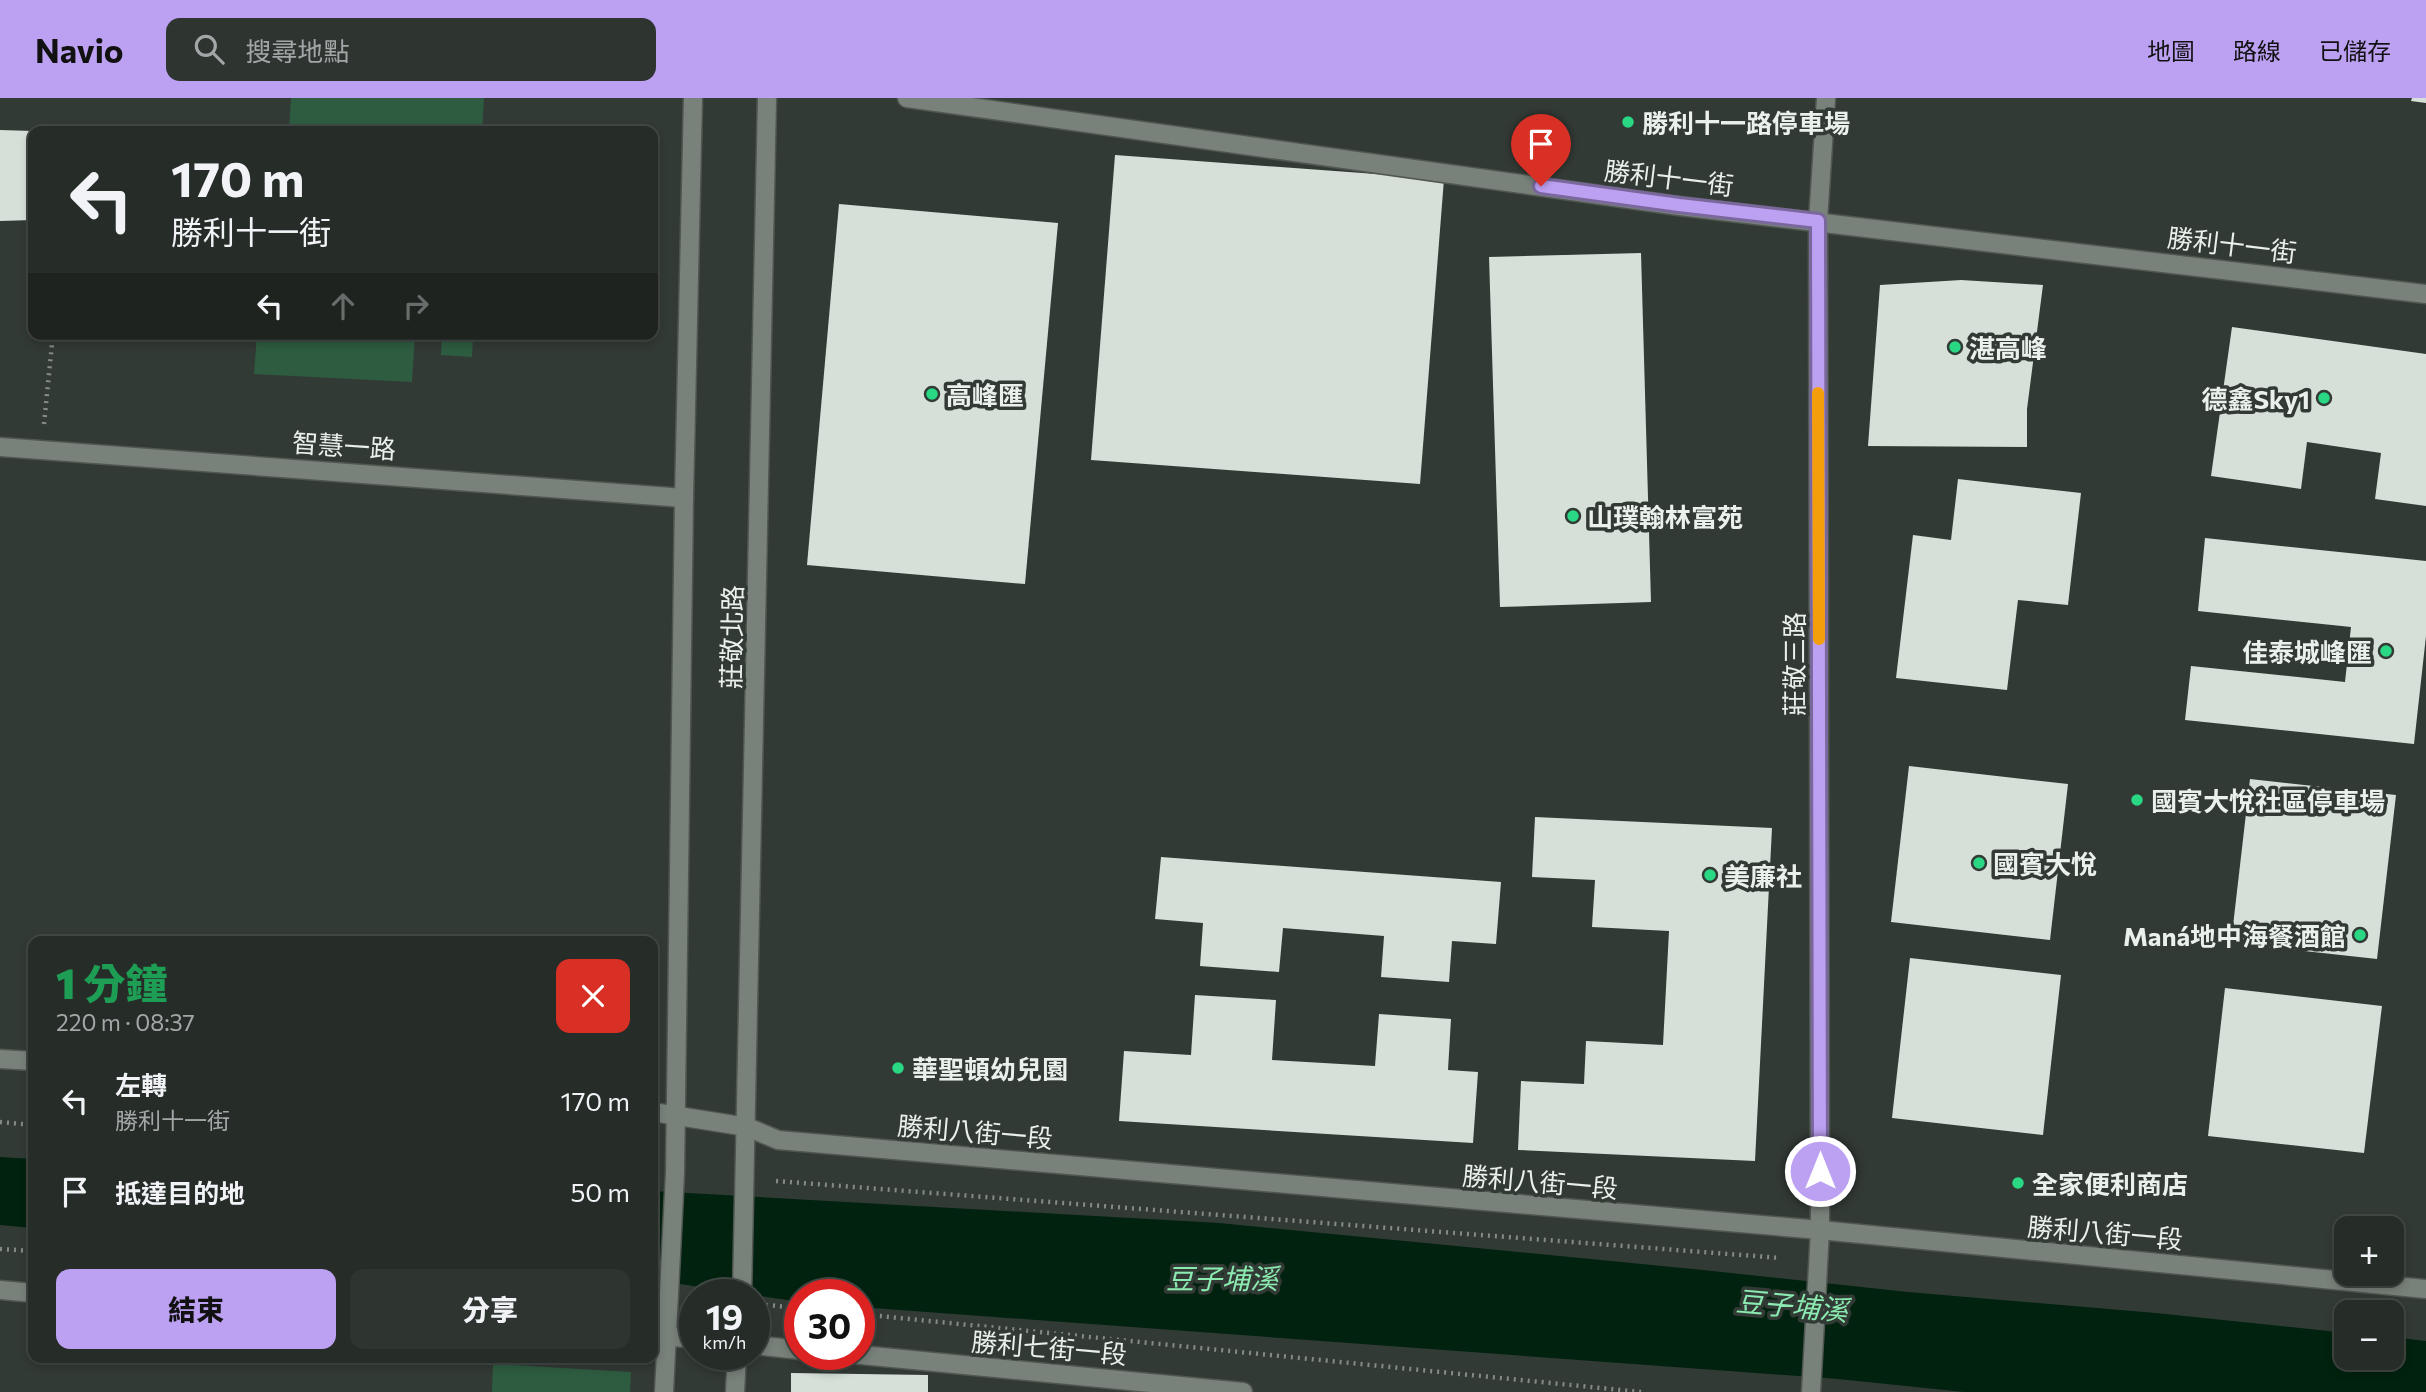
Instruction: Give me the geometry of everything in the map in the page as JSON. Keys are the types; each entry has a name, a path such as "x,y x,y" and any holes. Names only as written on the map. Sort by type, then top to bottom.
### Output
{"street":[{"name":"莊敬北路","path":"660,1336 670,1290 675,1173 684,498 693,98"},
{"name":"莊敬北路","path":"743,1279 767,98"},
{"name":"勝利十一街","path":"907,98 1679,205 2426,294"},
{"name":"莊敬三路","path":"1811,1392 1820,1230 1818,221 1826,98"},
{"name":"智慧一路","path":"0,446 684,498"},
{"path":"0,1059 28,1061"},
{"name":"勝利八街一段","path":"658,1113 747,1127 778,1140 1820,1230 2426,1289"},
{"path":"0,1290 28,1293"},
{"path":"664,1392 660,1336 679,1338"},
{"name":"勝利七街一段","path":"875,1356 1243,1392"},
{"path":"735,1392 736,1370"}],"path":[{"path":"40,449 53,340"},
{"path":"0,1122 28,1125"},
{"path":"776,1181 1781,1258"},
{"path":"0,1249 28,1251"},
{"path":"875,1316 1641,1392"}],"shaded area":[{"path":"291,98 484,98 482,126 289,126"},
{"path":"257,340 415,340 412,382 254,374"},
{"path":"442,340 473,340 472,357 441,355"},
{"path":"493,1364 631,1372 630,1392 492,1392"}],"water":[{"path":"0,1157 28,1159 28,1228 0,1225"},
{"name":"豆子埔溪","path":"658,1191 1219,1223 2334,1332 2334,1370 2404,1370 2404,1338 2426,1341 2426,1392 1964,1392 1838,1379 875,1308 875,1279 784,1279 784,1300 770,1298 770,1279 679,1279 679,1284 658,1281"}],"building":[{"path":"2412,98 2426,98 2426,103 2411,101"},
{"path":"0,130 28,131 28,220 0,221"},
{"path":"1115,155 1444,179 1420,484 1091,460"},
{"name":"高峰匯","path":"839,204 1058,223 1025,584 807,565"},
{"path":"1641,253 1651,602 1500,607 1489,257"},
{"name":"湛高峰","path":"1961,280 2043,285 2027,409 2027,447 1868,446 1880,285"},
{"name":"德鑫Sky1","path":"2232,327 2426,354 2426,506 2375,499 2381,453 2307,442 2301,489 2211,476"},
{"path":"1958,479 2081,493 2068,605 2018,600 2007,690 1896,678 1913,535 1951,540"},
{"name":"佳泰城峰匯","path":"2205,538 2426,561 2426,636 2414,744 2185,720 2191,666 2345,682 2351,627 2198,611"},
{"name":"國賓大悅","path":"1909,766 2068,784 2050,940 1891,922"},
{"path":"2250,779 2396,795 2377,959 2231,943"},
{"path":"1535,817 1772,828 1755,1161 1518,1150 1521,1081 1584,1084 1586,1041 1663,1045 1669,931 1592,927 1595,880 1532,877"},
{"path":"1161,857 1501,882 1496,944 1452,941 1449,982 1381,977 1384,936 1283,928 1279,972 1200,966 1203,923 1155,919"},
{"path":"1910,958 2061,975 2043,1135 1892,1118"},
{"path":"2225,988 2382,1006 2364,1153 2208,1136"},
{"path":"1195,995 1276,1000 1272,1060 1375,1066 1379,1014 1451,1019 1448,1070 1478,1072 1473,1143 1119,1121 1124,1051 1191,1055"},
{"path":"791,1373 928,1375 928,1392 791,1392"}],"slow traffic":[{"path":"1818,393 1819,639"}],"place":[{"name":"勝利十一路停車場","path":"1628,122"},
{"name":"湛高峰","path":"1955,347"},
{"name":"高峰匯","path":"932,394"},
{"name":"德鑫Sky1","path":"2324,398"},
{"name":"山璞翰林富苑","path":"1573,516"},
{"name":"佳泰城峰匯","path":"2386,651"},
{"name":"國賓大悅社區停車場","path":"2137,800"},
{"name":"國賓大悅","path":"1979,863"},
{"name":"美廉社","path":"1710,875"},
{"name":"Maná地中海餐酒館","path":"2360,935"},
{"name":"華聖頓幼兒園","path":"898,1068"},
{"name":"全家便利商店","path":"2018,1183"}],"route":[{"path":"1541,186 1818,221 1820,1171"}]}
